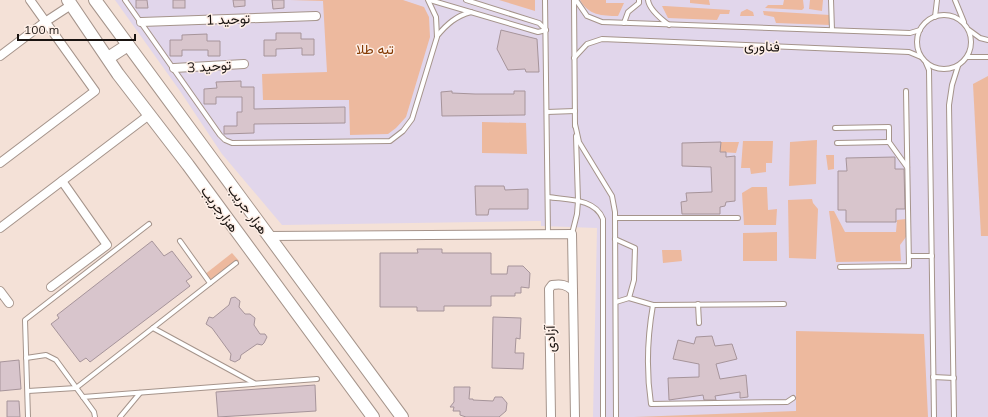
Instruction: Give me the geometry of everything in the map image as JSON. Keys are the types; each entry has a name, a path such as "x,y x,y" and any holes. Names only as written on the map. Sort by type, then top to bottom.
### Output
{"main road":[{"name":"هزار جریب","path":"95,0 268,236 384,390 402,417"},
{"name":"هزارجریب","path":"70,3 149,115 188,165 373,417"},
{"path":"108,58 128,45"}],"street":[{"path":"0,163 95,91 30,0"},
{"path":"0,56 70,3"},
{"name":"توحید 1","path":"141,22 316,16"},
{"name":"توحید 3","path":"174,68 244,64"},
{"path":"0,228 149,115"},
{"path":"51,286 107,245 62,181"},
{"path":"268,236 572,234"},
{"name":"آزادی","path":"572,234 575,417"},
{"name":"آزادی","path":"551,417 549,289 552,285 562,284 568,286 573,291"},
{"path":"0,291 9,303"}],"lane":[{"path":"125,0 220,135 225,140 232,143 390,141 402,132 412,118 437,37 445,26 459,15 471,12"},
{"path":"429,0 538,32 546,30"},
{"path":"429,0 436,17 437,37"},
{"path":"466,0 539,23 546,30"},
{"path":"545,0 548,234"},
{"path":"572,234 578,214 574,58 575,0"},
{"name":"فناوری","path":"575,0 587,16 602,22 910,33 920,30"},
{"path":"624,23 626,15 639,3 640,0"},
{"path":"648,0 649,4 659,17 669,25"},
{"path":"831,0 832,30"},
{"path":"935,17 937,0"},
{"path":"926,63 938,69 945,70 958,66 968,57 972,41 969,30 955,0"},
{"path":"934,417 929,70 921,57 917,46 920,30 926,22 935,17 948,15 965,24"},
{"path":"969,30 980,38 988,40"},
{"name":"فناوری","path":"574,58 587,44 602,39 910,52 921,57"},
{"path":"968,57 988,58"},
{"path":"954,417 949,105 952,85 958,66"},
{"path":"840,267 909,266 906,92"},
{"path":"547,112 575,111"},
{"path":"575,124 579,142 612,196 615,218 616,417"},
{"path":"835,128 889,127 889,142 907,167"},
{"path":"837,142 889,142"},
{"path":"548,197 583,201 597,209 603,219 604,417"},
{"path":"615,218 738,218"},
{"path":"28,417 25,320 149,224"},
{"path":"615,239 635,248 634,280 629,298"},
{"path":"180,241 210,283"},
{"path":"909,256 932,256"},
{"path":"28,391 76,388 236,263"},
{"path":"616,302 629,298 653,305 784,304"},
{"path":"698,304 699,323"},
{"path":"653,305 647,349 648,381 651,404 787,402 793,398"},
{"path":"153,328 255,384"},
{"path":"26,358 46,355 53,357 94,412 94,417"},
{"path":"933,378 954,378"},
{"path":"83,397 317,379"},
{"path":"120,417 140,393"}],"shaded area":[{"path":"115,0 988,0 988,417 593,417 597,228 541,226 541,221 282,225 222,154 180,91"}],"green space":[{"name":"تبه طلا","path":"290,0 403,0 424,7 429,17 430,37 406,117 396,128 388,134 350,135 349,100 263,100 262,74 327,72 323,1"},
{"path":"499,0 535,0 535,11"},
{"path":"580,0 606,0 606,3 624,3 618,16 606,16 591,12"},
{"path":"690,0 709,0 710,5 690,3"},
{"path":"784,0 803,0 804,8 802,10 765,8 768,5 783,5"},
{"path":"810,0 823,0 822,11 809,9"},
{"path":"662,6 730,10 729,14 720,14 717,20 668,18"},
{"path":"747,9 753,12 754,16 740,16 741,12"},
{"path":"763,11 830,15 830,25 776,23 774,17 764,15"},
{"path":"988,76 988,236 981,236 973,84"},
{"path":"482,122 526,123 527,154 482,153"},
{"path":"817,140 816,184 789,186 790,142"},
{"path":"743,141 773,141 772,163 766,163 766,172 751,174 750,168 741,168"},
{"path":"721,142 739,142 736,153 720,152"},
{"path":"826,155 834,155 834,169 828,170"},
{"path":"752,187 767,187 768,210 777,209 776,225 744,225 742,193"},
{"path":"812,199 813,203 818,209 816,259 789,258 788,200"},
{"path":"829,211 834,211 845,232 896,232 897,220 906,219 906,237 900,245 901,261 836,262"},
{"path":"777,232 777,261 743,261 743,233"},
{"path":"662,250 681,250 682,261 663,263"},
{"path":"232,253 239,261 210,283 204,275"},
{"path":"796,331 924,334 928,417 634,417 796,411"}],"building":[{"path":"136,0 147,0 148,8 136,8"},
{"path":"173,0 185,0 185,8 173,8"},
{"path":"233,0 245,0 245,6 234,7"},
{"path":"272,0 284,0 284,8 273,9"},
{"path":"501,30 537,39 539,72 526,72 525,69 508,70 497,49"},
{"path":"276,33 301,33 301,39 314,39 314,55 302,55 302,48 276,49 276,56 264,56 264,40 276,40"},
{"path":"207,34 207,41 220,41 220,56 208,56 208,50 182,50 182,56 170,56 170,40 182,40 182,35"},
{"path":"241,81 241,87 254,87 254,109 345,107 345,123 254,124 254,133 224,134 224,126 237,126 237,112 242,112 242,97 216,97 216,104 204,104 204,89 217,88 216,82"},
{"path":"452,91 452,93 514,94 514,91 525,91 525,115 442,116 441,92"},
{"path":"721,142 720,152 726,152 726,157 735,156 735,201 726,202 725,206 720,207 720,214 682,214 681,202 687,201 686,193 712,192 711,167 682,166 682,143"},
{"path":"895,157 895,169 904,169 905,209 896,209 896,222 846,222 846,210 838,210 838,171 847,171 846,158"},
{"path":"475,186 504,186 505,190 528,189 528,209 489,209 488,215 476,215"},
{"path":"152,241 164,256 172,251 192,277 186,281 190,286 90,362 86,358 80,362 51,324 59,318 57,315"},
{"path":"417,249 442,249 442,253 491,253 491,274 507,274 508,266 523,266 530,273 529,288 521,287 521,293 515,293 515,296 491,296 491,306 444,306 444,311 417,311 417,307 380,307 380,253 418,253"},
{"path":"235,297 240,301 239,307 245,314 250,314 255,318 254,325 260,334 265,334 267,337 262,345 257,344 241,355 240,359 235,362 230,360 231,354 212,328 206,324 209,317 213,318 229,305 231,298"},
{"path":"493,317 521,318 520,339 516,338 515,353 524,353 523,369 492,368"},
{"path":"712,336 715,346 732,344 737,359 716,364 720,379 746,375 748,397 740,398 740,392 715,396 716,400 704,400 703,395 669,400 668,378 699,377 699,364 673,359 678,340 694,344 696,337"},
{"path":"19,360 21,389 0,391 0,362"},
{"path":"315,385 316,411 218,417 216,392"},
{"path":"454,387 470,387 469,399 473,400 493,401 495,397 502,397 507,403 506,411 499,417 466,417 460,415 460,411 453,411 454,407 450,407 454,402"},
{"path":"7,401 19,401 20,417 7,417"}]}
